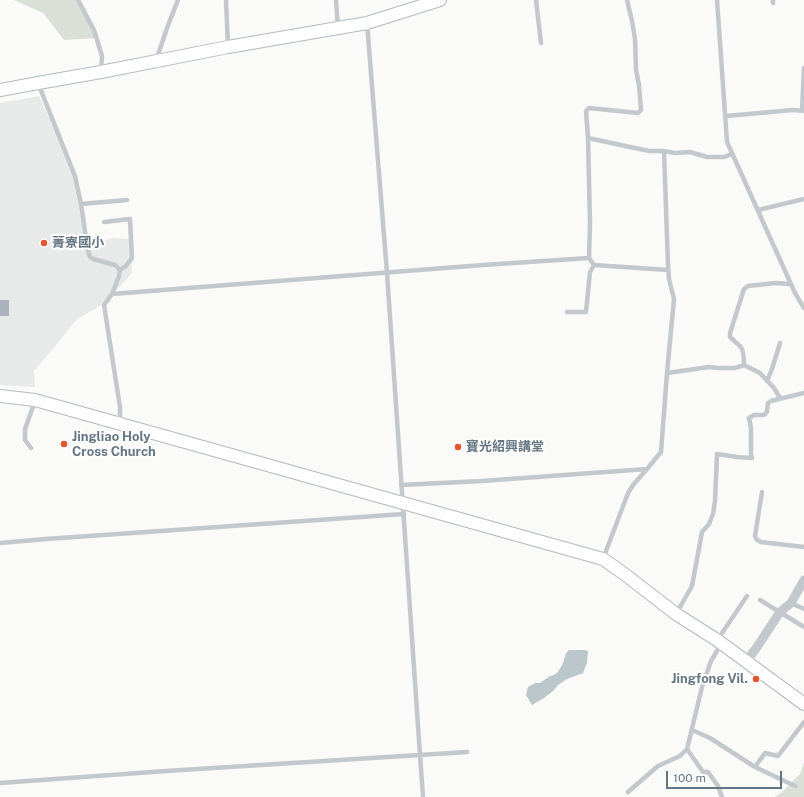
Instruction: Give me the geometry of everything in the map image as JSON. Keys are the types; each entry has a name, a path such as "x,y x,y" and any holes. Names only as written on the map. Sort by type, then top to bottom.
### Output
{"street":[{"path":"0,90 228,47 368,23 434,1"},
{"path":"0,396 36,400 120,423 403,508 607,562 676,614 719,642 804,704"},
{"path":"746,662 780,612 791,603 804,580"}],"lane":[{"path":"78,0 94,30 102,56 101,72"},
{"path":"156,61 178,0"},
{"path":"226,0 228,47"},
{"path":"336,0 338,28"},
{"path":"536,0 541,43"},
{"path":"594,265 589,258 590,224 586,112 589,108 638,113 641,110 636,70 635,39 627,0"},
{"path":"717,0 727,142 794,293 804,308"},
{"path":"368,23 387,273 423,797"},
{"path":"726,116 793,110 803,111 804,68"},
{"path":"38,83 75,176 90,257 115,265 120,270"},
{"path":"588,138 649,151 675,153 690,152 707,157 724,157 732,154"},
{"path":"607,562 628,493 661,452 674,299 668,270 664,152"},
{"path":"758,210 804,199"},
{"path":"81,204 127,200"},
{"path":"104,222 130,219 132,258 126,266 120,270 112,294 104,305 120,407 120,423"},
{"path":"112,294 589,258"},
{"path":"594,265 668,270"},
{"path":"567,312 586,312 590,272 594,265"},
{"path":"744,365 742,349 740,345 730,337 730,333 744,289 748,286 776,283 790,284"},
{"path":"767,380 780,343"},
{"path":"667,373 709,367 735,368 744,365 760,373 774,388 780,398"},
{"path":"676,614 692,586 702,532 709,524 713,514 717,454 752,458 751,428 749,418 754,415 764,414 767,412 768,403 771,401 804,393"},
{"path":"31,448 25,440 24,429 36,400"},
{"path":"401,485 482,481 648,469"},
{"path":"762,492 755,536 757,540 760,542 804,547"},
{"path":"0,543 403,508"},
{"path":"628,792 658,766 680,756 687,749 702,687 711,661 719,642 747,596"},
{"path":"760,600 804,627"},
{"path":"791,603 804,609"},
{"path":"755,767 765,752 778,756 804,722"},
{"path":"692,730 710,738 755,767 794,786"},
{"path":"687,749 702,772 708,772 718,786 722,797"},
{"path":"0,783 467,752"}],"shaded area":[{"path":"14,0 80,0 98,38 64,40 43,13"},
{"name":"菁寮國小","path":"39,96 77,177 89,246 112,238 130,239 132,273 105,303 77,319 34,371 35,387 0,385 0,103"},
{"path":"569,650 588,651 587,663 583,673 567,679 544,698 532,705 526,695 528,687 535,683 540,683 558,672 566,653"},
{"path":"804,762 804,797 775,797 800,774"}],"building":[{"path":"0,300 9,300 9,316 0,316"}],"place":[{"name":"菁寮國小","path":"44,243"},
{"name":"Jingliao Holy Cross Church","path":"64,444"},
{"name":"寶光紹興講堂","path":"458,447"},
{"name":"Jingfong Vil.","path":"756,679"}]}
